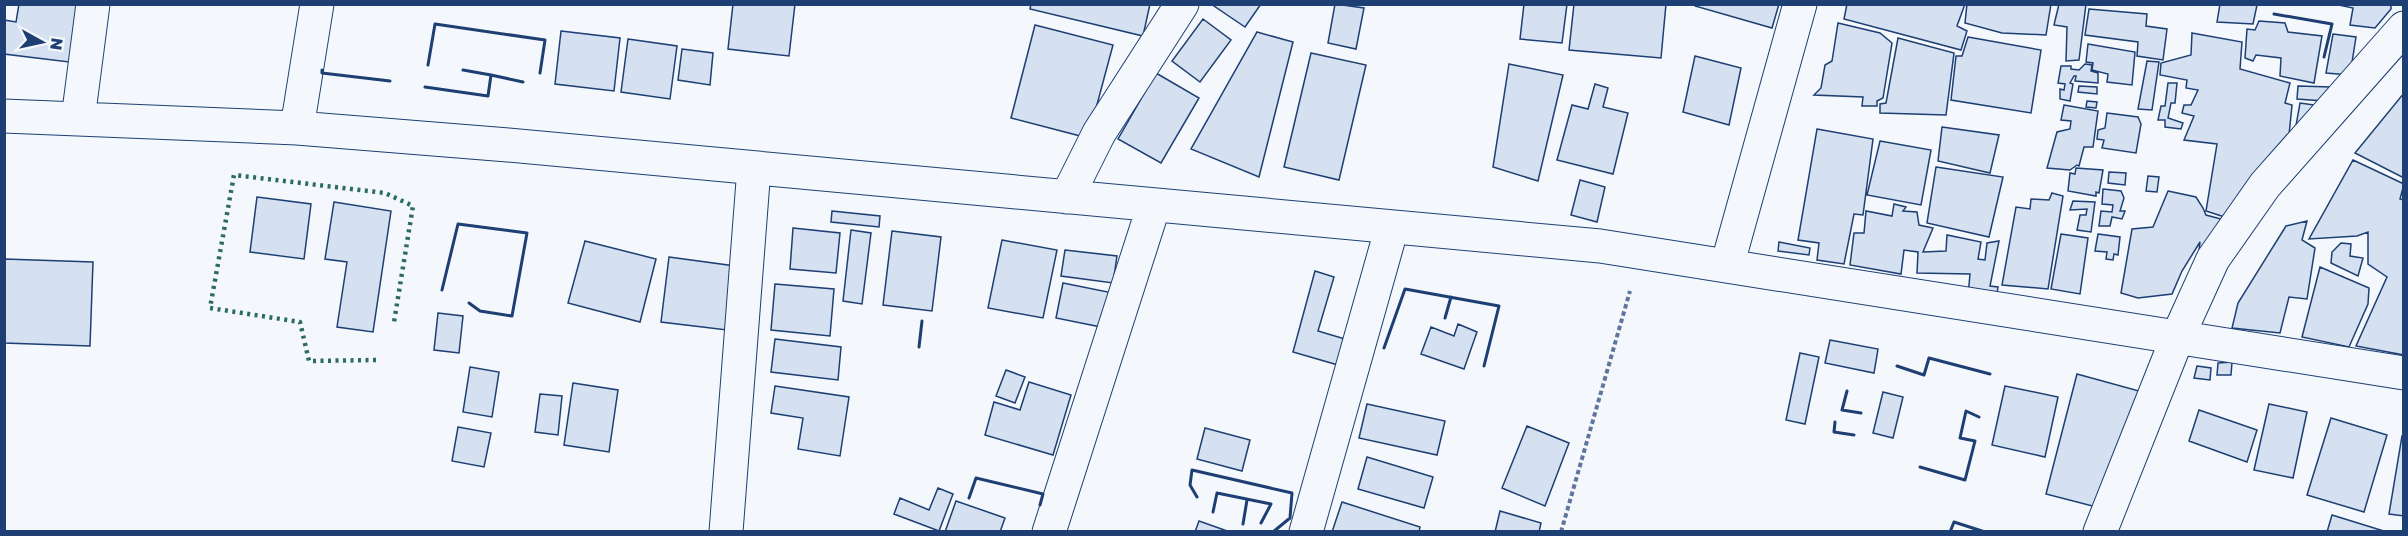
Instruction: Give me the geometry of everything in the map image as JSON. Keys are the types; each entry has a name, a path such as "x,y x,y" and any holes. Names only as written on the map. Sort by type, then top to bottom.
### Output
{"street":[{"path":"78,119 93,4"},
{"path":"297,128 317,4"},
{"path":"1067,196 1100,133 1182,4"},
{"path":"1727,266 1800,4"},
{"path":"2100,531 2178,336 2213,259 2265,185 2403,28"},
{"path":"4,116 297,128 508,145 1600,246 2403,373"},
{"path":"726,531 754,168"},
{"path":"1049,531 1154,205"},
{"path":"1306,531 1392,227"}],"path":[{"path":"1561,531 1641,253"}],"building":[{"path":"19,4 88,4 69,62 4,54 4,20 16,22"},
{"path":"733,4 795,4 789,56 728,49"},
{"path":"1031,4 1150,4 1143,36 1030,9"},
{"path":"1215,4 1261,4 1245,27 1214,6"},
{"path":"1335,4 1364,8 1356,49 1328,43"},
{"path":"1524,4 1567,4 1562,43 1520,39"},
{"path":"1574,4 1666,4 1661,58 1569,50"},
{"path":"1695,4 1779,4 1772,28 1695,6"},
{"path":"1847,4 1965,4 1957,26 1967,31 1961,50 1844,19"},
{"path":"1967,4 2051,4 2046,35 2002,33 1965,23"},
{"path":"2059,4 2086,4 2079,60 2066,61 2067,27 2054,25"},
{"path":"2220,4 2257,5 2253,24 2217,22"},
{"path":"2334,4 2391,4 2391,9 2375,28 2350,25 2353,8"},
{"path":"2089,9 2147,14 2146,26 2167,29 2163,60 2137,56 2138,42 2085,35"},
{"path":"1203,19 1231,40 1200,82 1172,61"},
{"path":"2259,21 2285,23 2288,32 2322,36 2314,83 2280,76 2281,58 2256,55 2253,61 2245,58 2247,29 2255,30"},
{"path":"1838,23 1880,33 1892,43 1883,98 1877,101 1877,106 1862,106 1863,97 1814,95 1821,88 1825,65 1832,61"},
{"path":"1035,25 1113,45 1088,138 1011,118"},
{"path":"561,31 620,38 614,91 555,84"},
{"path":"1257,32 1293,42 1259,177 1191,149"},
{"path":"2192,33 2242,42 2240,69 2290,83 2285,103 2292,105 2288,145 2234,220 2206,211 2217,144 2184,140 2194,116 2182,113 2184,105 2191,105 2198,90 2186,88 2187,80 2160,75 2161,63 2191,55"},
{"path":"2333,34 2356,37 2350,75 2326,73"},
{"path":"1968,37 2041,50 2031,113 1951,100 1956,56 1962,56"},
{"path":"1898,38 1954,53 1946,115 1880,113 1880,104 1886,103"},
{"path":"628,39 677,46 670,99 621,92"},
{"path":"2088,44 2135,52 2132,85 2107,82 2108,74 2092,70 2093,63 2086,62"},
{"path":"682,49 713,53 710,85 678,80"},
{"path":"1311,53 1366,65 1339,180 1284,167"},
{"path":"1695,56 1741,68 1729,125 1683,112"},
{"path":"2147,61 2159,62 2152,110 2138,109"},
{"path":"1509,64 1563,75 1538,181 1493,167"},
{"path":"2085,64 2092,65 2091,71 2098,73 2098,83 2075,81 2076,76 2074,76 2070,83 2073,84 2070,101 2060,99 2060,89 2064,90 2065,84 2058,83 2061,66 2071,66 2071,69 2079,70"},
{"path":"1156,73 1199,98 1161,163 1118,139"},
{"path":"2168,83 2177,83 2175,103 2171,103 2168,118 2183,123 2181,129 2165,127 2165,120 2158,120 2161,106 2165,106"},
{"path":"1595,84 1608,88 1603,107 1628,113 1613,174 1557,160 1572,105 1588,109"},
{"path":"2079,86 2097,87 2097,94 2078,92"},
{"path":"2298,86 2331,87 2324,101 2297,99"},
{"path":"2404,93 2404,178 2355,153"},
{"path":"2087,101 2097,102 2096,108 2086,107"},
{"path":"2300,103 2321,106 2295,131"},
{"path":"2064,105 2098,111 2093,147 2084,147 2079,166 2070,170 2047,168 2057,132 2070,129 2071,121 2061,120"},
{"path":"2107,113 2138,117 2141,124 2136,153 2102,148 2104,140 2097,139 2098,130 2105,128"},
{"path":"1942,127 1999,135 1990,173 1938,161"},
{"path":"1817,129 1873,139 1863,215 1854,214 1844,264 1817,260 1819,243 1798,240"},
{"path":"1880,141 1931,150 1921,205 1867,195"},
{"path":"2353,160 2404,184 2400,199 2404,200 2404,355 2356,346 2387,277 2368,264 2368,232 2357,236 2309,239"},
{"path":"1936,167 2003,177 1989,237 1927,223"},
{"path":"2076,168 2103,170 2099,193 2096,192 2096,196 2068,191 2070,173 2075,174"},
{"path":"2109,172 2126,173 2125,185 2108,183"},
{"path":"2148,176 2159,177 2157,192 2146,191"},
{"path":"1580,180 1605,187 1597,222 1571,215"},
{"path":"2103,189 2121,191 2124,198 2120,211 2125,211 2122,219 2112,217 2110,226 2099,226 2101,211 2112,212 2113,205 2102,204"},
{"path":"2168,191 2196,197 2206,215 2221,219 2219,229 2198,259 2200,242 2182,271 2172,294 2138,298 2121,293 2132,229 2153,227"},
{"path":"2052,193 2063,196 2048,289 2002,285 2016,207 2030,209 2031,199 2049,200"},
{"path":"257,197 311,204 304,259 250,252"},
{"path":"2073,201 2095,202 2091,232 2077,230 2080,215 2086,215 2087,209 2070,210"},
{"path":"334,202 391,211 373,332 337,327 347,262 325,259"},
{"path":"1894,204 1906,207 1903,211 1917,212 1919,225 1933,228 1923,252 1946,251 1947,235 1981,242 1978,259 1985,260 1987,243 1999,241 1990,286 1998,287 1996,299 1968,296 1970,274 1917,273 1918,252 1904,250 1901,274 1850,265 1854,233 1864,233 1866,211 1892,216"},
{"path":"832,211 880,216 879,227 831,222"},
{"path":"2307,221 2302,240 2315,248 2307,299 2289,297 2280,333 2232,328 2238,303 2286,226"},
{"path":"793,228 840,233 836,273 790,269"},
{"path":"851,230 871,233 862,304 843,301"},
{"path":"892,231 941,237 932,311 883,305"},
{"path":"2061,234 2088,238 2080,294 2051,289"},
{"path":"2098,234 2120,237 2118,255 2114,254 2113,260 2106,259 2107,252 2095,251"},
{"path":"1002,240 1057,250 1043,318 988,308"},
{"path":"585,241 656,259 640,322 568,303"},
{"path":"1779,242 1810,248 1809,255 1778,251"},
{"path":"2341,243 2351,244 2350,256 2363,258 2358,276 2331,263 2332,252"},
{"path":"1065,250 1117,256 1113,283 1061,276"},
{"path":"669,257 735,266 727,330 661,322"},
{"path":"4,259 93,262 90,346 4,343"},
{"path":"2320,267 2369,288 2368,304 2349,347 2302,337"},
{"path":"1315,271 1334,277 1318,331 1345,339 1338,365 1293,352"},
{"path":"1063,283 1113,293 1106,328 1056,318"},
{"path":"775,284 834,289 830,336 771,330"},
{"path":"438,313 463,316 459,353 434,350"},
{"path":"1458,324 1477,332 1464,369 1421,354 1431,327 1454,336"},
{"path":"775,339 841,347 838,380 771,372"},
{"path":"1830,340 1878,349 1874,373 1825,363"},
{"path":"1800,353 1819,357 1805,424 1786,420"},
{"path":"2232,362 2231,375 2217,375 2218,363"},
{"path":"2197,366 2211,368 2210,380 2194,378"},
{"path":"470,367 499,372 492,417 463,412"},
{"path":"1006,370 1025,377 1015,403 996,396"},
{"path":"2077,374 2139,391 2108,510 2046,494"},
{"path":"1029,382 1071,395 1053,455 985,435 994,402 1020,410"},
{"path":"573,383 618,390 609,452 564,445"},
{"path":"775,386 849,397 840,456 798,449 803,418 771,413"},
{"path":"2005,386 2058,397 2045,457 1992,445"},
{"path":"1883,392 1903,397 1893,438 1873,433"},
{"path":"540,394 562,396 558,435 535,432"},
{"path":"1367,404 1445,421 1437,455 1359,438"},
{"path":"2269,404 2307,412 2293,478 2254,470"},
{"path":"2199,410 2257,430 2247,462 2189,441"},
{"path":"2331,418 2387,435 2364,512 2307,495"},
{"path":"1527,426 1569,443 1545,506 1502,488"},
{"path":"458,427 491,433 484,467 452,461"},
{"path":"1205,428 1250,440 1242,471 1197,459"},
{"path":"2402,436 2404,436 2404,516 2389,514"},
{"path":"1367,457 1433,477 1424,508 1358,489"},
{"path":"938,488 953,494 939,531 894,514 900,498 929,510"},
{"path":"956,501 1005,518 1000,532 945,532"},
{"path":"1342,502 1420,527 1419,532 1332,532"},
{"path":"1500,511 1541,523 1539,532 1495,532"},
{"path":"2332,515 2387,532 2327,532"},
{"path":"1199,521 1230,532 1195,532"}],"hedge":[{"path":"376,360 309,361 300,322 210,308 234,175 385,193 413,206 394,322"}],"wall":[{"path":"2274,14 2332,24 2324,57"},
{"path":"428,65 435,24 545,40 540,73"},
{"path":"322,70 322,73 390,81"},
{"path":"463,70 491,75"},
{"path":"425,87 488,96 491,75 523,82"},
{"path":"442,290 458,224 527,233 512,316 480,311 469,303"},
{"path":"1384,348 1405,289 1499,306 1484,366"},
{"path":"1445,318 1451,297"},
{"path":"919,347 922,321"},
{"path":"1897,366 1924,375 1929,358 1990,374"},
{"path":"1847,391 1842,410 1861,413"},
{"path":"1920,467 1965,480 1975,441 1960,438 1966,411 1979,417"},
{"path":"1835,422 1834,432 1854,435"},
{"path":"1197,497 1190,485 1192,470 1292,493 1290,518 1273,532"},
{"path":"969,498 976,478 1043,494 1040,505"},
{"path":"1213,512 1217,493 1271,504 1261,523"},
{"path":"1243,524 1247,500"},
{"path":"1950,532 1954,522 1985,532"}]}
